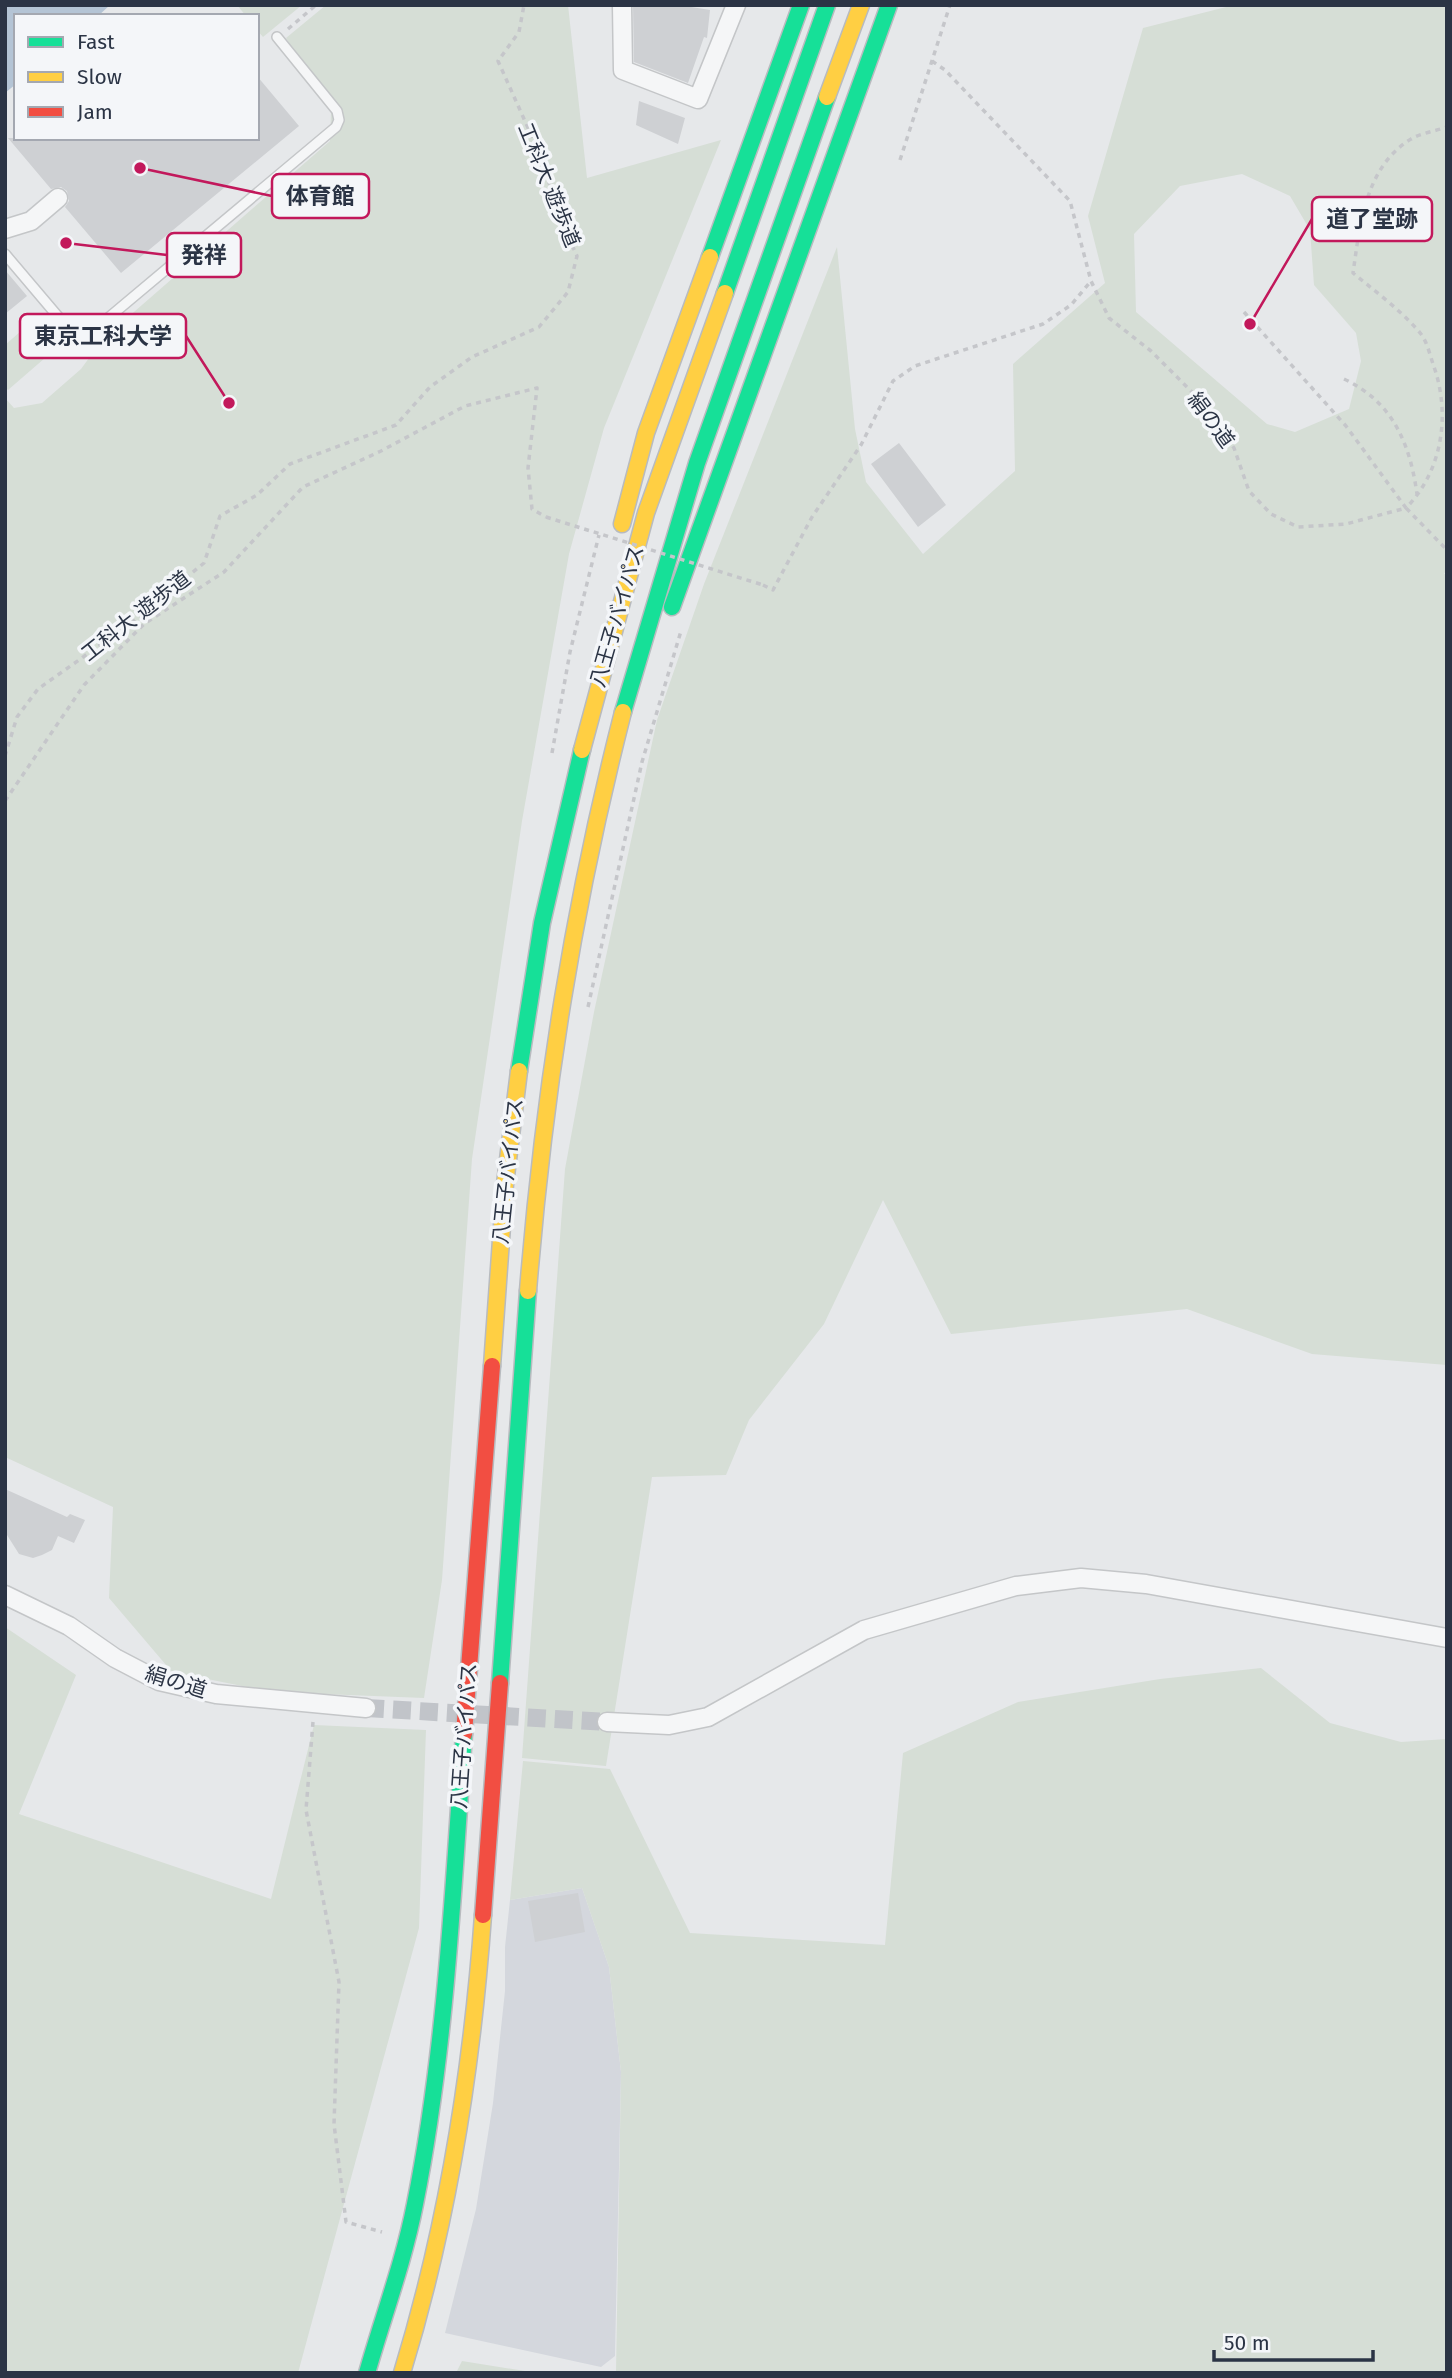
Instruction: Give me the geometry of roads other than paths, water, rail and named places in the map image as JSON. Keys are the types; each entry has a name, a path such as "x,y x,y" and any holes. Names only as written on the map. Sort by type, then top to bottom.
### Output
{"highway":[{"path":"619,539 646,433 801,5"},
{"name":"八王子バイパス","path":"367,2373 415,2207 444,2009 505,1184 525,1022 542,923 592,705 622,590 654,488 827,5"},
{"name":"八王子バイパス","path":"402,2373 447,2214 464,2119 476,2014 536,1187 557,1026 590,850 638,652 682,507 861,5"},
{"path":"590,850 638,717 664,629 708,504 889,5"},
{"path":"592,705 610,579"}],"street":[{"path":"622,5 623,70 698,99 736,5"},
{"path":"6,226 31,221 58,198"},
{"path":"607,1722 669,1725 708,1717 864,1630 976,1596 1048,1580 1082,1578 1135,1583 1447,1637"},
{"name":"絹の道","path":"5,1595 69,1626 115,1658 159,1681 216,1694 366,1708"}],"lane":[{"path":"5,254 66,326 76,331 89,330 101,324 336,127 337,111 277,37"}],"water":[{"path":"110,5 100,14 14,14 14,86 5,93 5,6"}],"tunnel":[{"path":"366,1708 607,1722"}],"place":[{"name":"体育館","path":"140,168"},
{"name":"発祥","path":"66,243"},
{"name":"道了堂跡","path":"1250,324"},
{"name":"東京工科大学","path":"229,403"}]}
